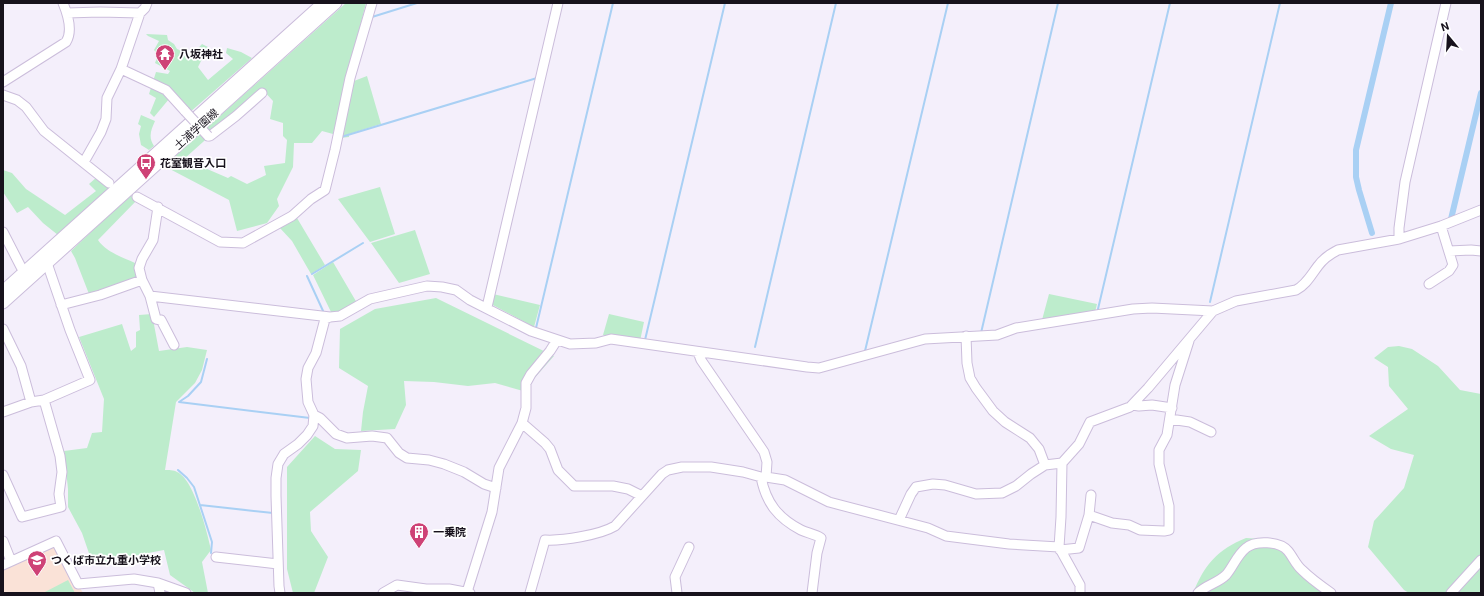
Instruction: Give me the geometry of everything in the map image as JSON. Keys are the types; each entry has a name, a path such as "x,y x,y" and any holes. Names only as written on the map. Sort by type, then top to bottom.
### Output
{"main road":[{"name":"土浦学園線","path":"3,303 323,3"},
{"name":"土浦学園線","path":"3,290 150,165 336,3"}],"street":[{"path":"3,82 66,42 70,36 68,13 63,3"},
{"path":"83,12 85,3"},
{"path":"84,162 101,132 106,119 107,98 121,69 140,13 145,8 147,3"},
{"path":"137,197 158,207 220,242 243,243 292,216 311,199 325,190 350,78 372,3"},
{"path":"487,307 558,3"},
{"path":"1400,239 1399,228 1405,182 1446,3"},
{"path":"68,13 140,13"},
{"path":"121,69 166,90 208,136 236,116 262,93"},
{"path":"3,95 17,100 26,107 44,131 109,183"},
{"path":"158,207 153,240 142,259 139,268 142,280 150,296 156,319 161,320 174,345"},
{"path":"150,296 330,317 340,316 370,299 427,286 442,287 456,290 470,300 487,307 531,331 570,344 588,344 611,339 819,368 925,339 997,335 1016,328 1133,309 1152,308 1213,310 1236,301 1296,290 1303,287 1319,264 1330,254 1338,250 1400,239 1441,226 1481,210"},
{"path":"1429,284 1449,270 1453,265 1441,226"},
{"path":"3,232 25,272"},
{"path":"1449,251 1481,251"},
{"path":"3,412 31,402 44,400 90,380 70,330 47,263"},
{"path":"61,305 100,295 142,280"},
{"path":"1080,593 1080,585 1059,549 1062,463 1079,444 1090,422 1132,405 1213,310"},
{"path":"280,593 276,484 278,464 284,454 298,444 313,426 314,415 308,402 306,379 308,368 316,353 326,319 330,317"},
{"path":"3,329 6,341 21,366 31,402"},
{"path":"966,336 967,363 970,378 976,388 993,411 1005,422 1030,438 1039,449 1045,465"},
{"path":"1089,515 1112,523 1129,524 1140,530 1169,530 1169,506 1159,464 1159,450 1167,435 1176,385 1191,336"},
{"path":"383,593 397,585 469,592 492,512 499,468 522,422 526,408 526,384 531,374 557,340"},
{"path":"698,352 764,452 767,462 763,490 767,499 778,514 802,531 821,538 817,553 812,593"},
{"path":"3,475 22,517 61,507 59,494 62,472 60,456 44,400"},
{"path":"1132,405 1152,405 1172,408"},
{"path":"314,415 320,418 336,434 346,438 372,436 387,438 399,453 407,458 429,460 444,464 464,472 484,484 496,488"},
{"path":"1170,419 1190,422 1211,432"},
{"path":"522,422 550,449 558,470 574,486 614,486 628,489 642,496"},
{"path":"899,520 911,494 916,487 933,484 945,485 976,494 1002,493 1016,486 1045,465 1062,463"},
{"path":"530,593 545,540 592,534 607,530 614,526 662,474 668,470 682,467 711,467 785,480 828,502 928,528 946,536 1059,549 1079,548 1089,515 1091,495"},
{"path":"3,541 7,563 56,541 78,584 134,579 158,583 186,593"},
{"path":"1198,593 1211,583 1225,576 1243,550 1254,543 1263,542 1282,546 1287,550 1301,570 1331,593"},
{"path":"677,593 675,576 689,546"},
{"path":"216,557 278,564"},
{"path":"1451,593 1481,560"},
{"path":"158,583 160,593"}],"shaded area":[{"name":"つくば市立九重小学校","path":"52,545 56,547 83,593 3,593 3,569"}],"green space":[{"path":"346,3 366,3 333,134 322,131 312,143 294,143 293,167 277,199 279,206 267,223 237,231 229,200 164,166","holes":["262,89 273,101 270,119 283,123 283,136 287,140 285,163 264,166 266,175 247,184 231,176 228,178 184,159"]},
{"path":"146,34 167,35 168,40 174,44 177,49 192,55 202,44 208,47 198,67 208,80 233,59 226,53 227,48 241,52 252,58 189,113 169,99 154,117 150,113 156,98 149,94 156,72 168,74 170,71 155,63 158,55 154,50 159,41"},
{"path":"367,76 381,124 349,134 349,137 340,138 354,81"},
{"path":"141,115 155,121 151,130 151,140 154,146 149,150 141,145 139,134 141,126 138,124"},
{"path":"3,170 12,173 26,189 65,215 96,191 89,184 97,177 109,188 58,235 43,223 28,207 17,213 3,192"},
{"path":"380,187 395,234 370,242 338,199"},
{"path":"130,195 137,200 98,240 105,248 135,263 139,277 89,294 71,251"},
{"path":"297,218 325,265 311,274 292,241 279,227"},
{"path":"415,230 430,274 399,283 371,243"},
{"path":"333,262 357,303 334,314 331,312 313,275"},
{"path":"493,294 540,305 534,327 491,304"},
{"path":"1049,294 1097,304 1095,312 1042,320"},
{"path":"436,298 554,356 523,391 495,383 468,386 434,382 404,381 406,405 395,429 361,431 368,386 339,368 340,329 375,309"},
{"path":"152,314 159,351 187,347 207,350 202,370 195,383 176,402 165,470 176,471 183,477 189,485 199,507 211,550 202,562 208,593 195,593 170,575 164,550 103,563 92,562 82,533 68,507 68,489 64,451 87,448 92,433 102,432 104,399 79,337 122,324 131,351 136,347 136,332 140,330 139,315"},
{"path":"609,314 644,322 640,341 603,335"},
{"path":"1399,346 1412,349 1438,366 1460,390 1481,394 1481,593 1409,593 1404,590 1368,547 1374,521 1404,488 1414,455 1391,449 1369,436 1408,409 1389,386 1388,367 1374,358 1388,347"},
{"path":"315,436 335,449 361,450 358,471 310,512 311,531 328,557 314,593 293,593 287,569 287,467"},
{"path":"1246,538 1263,539 1278,546 1333,593 1193,593 1202,574 1213,559 1227,548"},
{"path":"68,580 75,593 43,593"}],"waterway":[{"path":"372,17 417,3"},
{"path":"536,328 613,3"},
{"path":"645,340 725,3"},
{"path":"755,347 836,3"},
{"path":"865,351 948,3"},
{"path":"981,333 1058,3"},
{"path":"1098,309 1170,3"},
{"path":"1210,302 1280,3"},
{"path":"1372,233 1356,177 1356,150 1391,3"},
{"path":"341,137 537,78"},
{"path":"1451,219 1481,93"},
{"path":"312,274 363,243"},
{"path":"307,276 324,313"},
{"path":"207,359 201,382 188,396 179,402 310,418"},
{"path":"178,470 194,487 212,542 211,553"},
{"path":"200,505 273,513"}],"place":[{"name":"八坂神社","path":"165,71"},
{"name":"花室観音入口","path":"146,180"},
{"name":"一乗院","path":"419,549"},
{"name":"つくば市立九重小学校","path":"37,577"}]}
